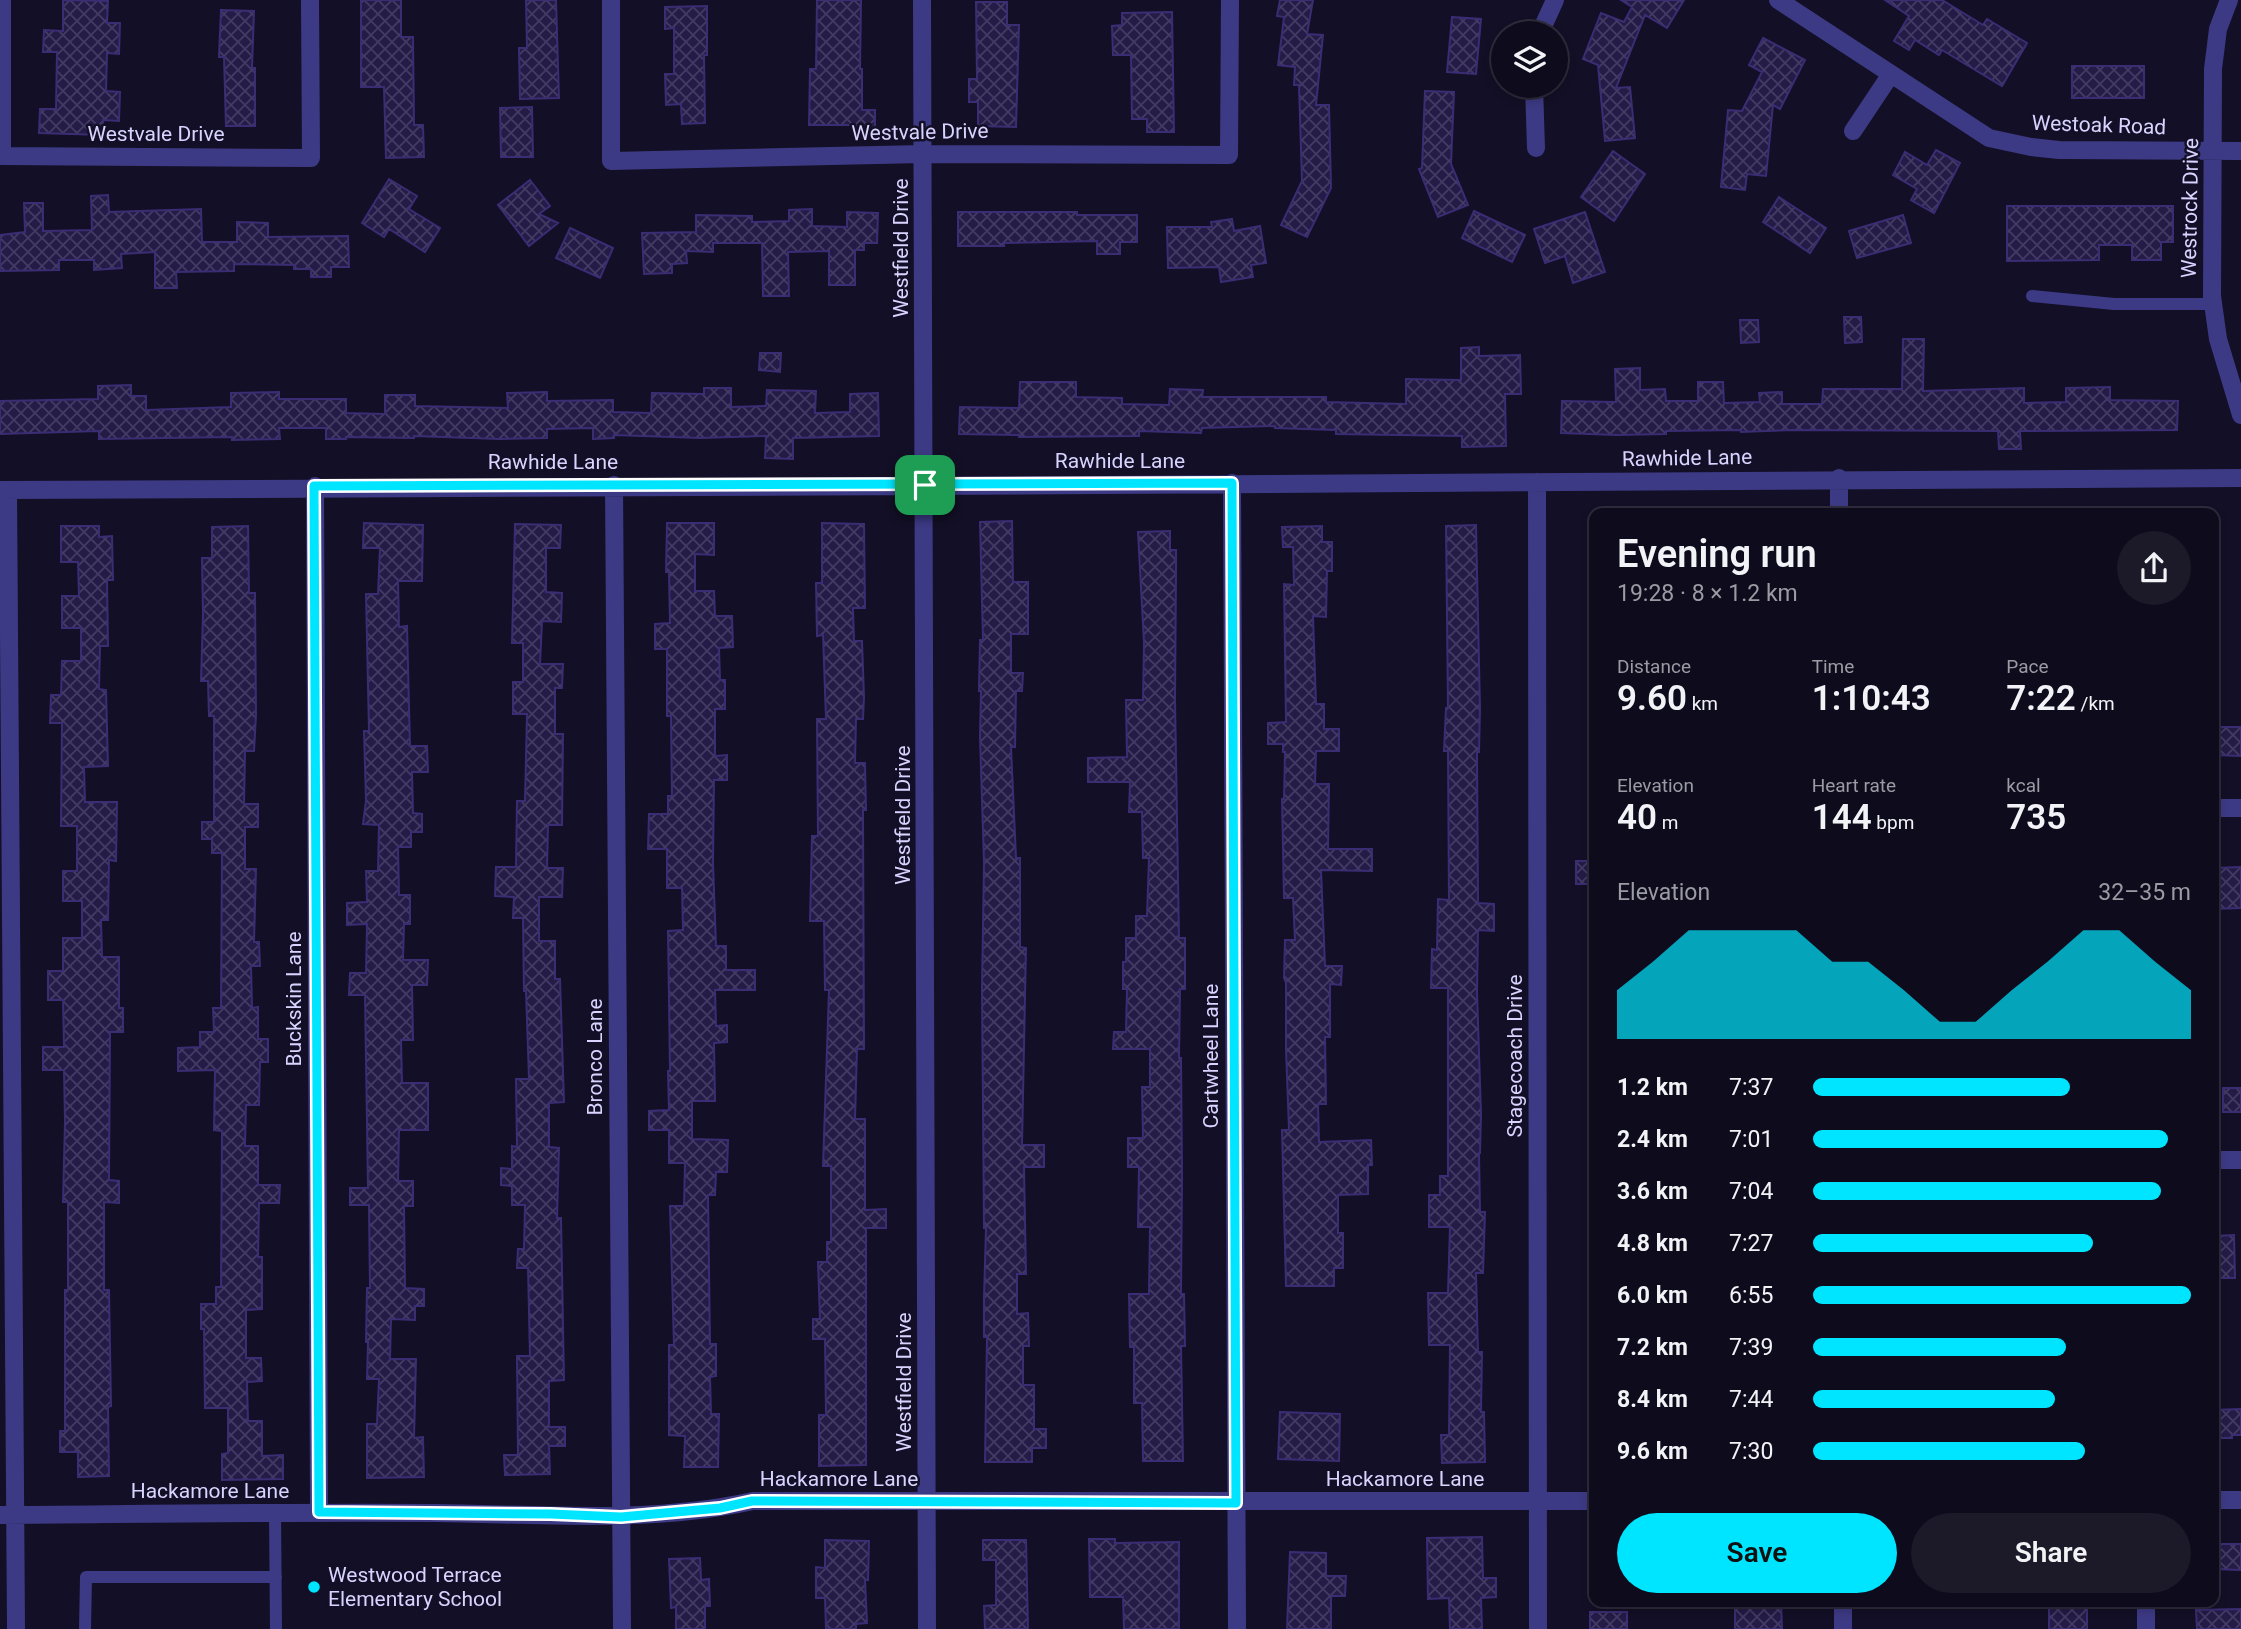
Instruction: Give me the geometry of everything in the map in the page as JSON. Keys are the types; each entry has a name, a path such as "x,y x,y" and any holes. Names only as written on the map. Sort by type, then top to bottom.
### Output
{"street":[{"name":"Westvale Drive","path":"2,0 2,156 311,158 310,0"},
{"name":"Westvale Drive","path":"611,0 611,160 923,154 1229,155 1230,0"},
{"name":"Westfield Drive","path":"922,0 927,1629"},
{"path":"1545,21 1555,0"},
{"name":"Westoak Road","path":"1778,0 1989,138 2007,143 2059,149 2241,150"},
{"name":"Westrock Drive","path":"2229,0 2218,29 2215,49 2213,304 2218,339 2241,415"},
{"path":"1853,131 1891,74"},
{"path":"1534,98 1536,148"},
{"path":"1839,478 1839,508"},
{"name":"Rawhide Lane","path":"4,490 314,486 2241,478"},
{"name":"Stagecoach Drive","path":"1537,482 1538,1629"},
{"name":"Cartwheel Lane","path":"1232,483 1237,1629"},
{"name":"Bronco Lane","path":"614,485 622,1629"},
{"name":"Buckskin Lane","path":"314,486 319,1512"},
{"path":"4,490 8,1515 16,1629"},
{"path":"2219,808 2241,808"},
{"path":"2219,1160 2241,1160"},
{"path":"2219,1500 2241,1500"},
{"name":"Hackamore Lane","path":"8,1515 319,1512 621,1517 720,1508 752,1501 1589,1501"},
{"path":"1843,1607 1843,1629"},
{"path":"2146,1607 2146,1629"}],"lane":[{"path":"2032,296 2114,304 2213,304"},
{"path":"275,1513 276,1629"},
{"path":"85,1629 86,1577 276,1577"}],"building":[{"path":"63,0 108,1 107,23 120,23 119,54 107,53 106,91 120,92 119,121 103,120 103,135 39,133 40,109 56,109 57,52 43,52 44,30 63,31"},
{"path":"361,0 401,0 401,37 413,37 414,125 423,125 424,157 386,158 384,87 361,87"},
{"path":"526,0 556,0 559,98 520,99 519,48 527,48"},
{"path":"817,0 861,0 862,110 875,110 875,132 856,132 856,125 809,125 810,69 816,69"},
{"path":"1280,0 1313,0 1307,34 1323,35 1316,105 1329,105 1331,188 1307,237 1281,225 1302,181 1299,85 1294,85 1295,67 1278,65 1284,17 1277,16"},
{"path":"1621,0 1684,0 1667,28 1645,15 1616,88 1630,87 1635,138 1605,141 1598,65 1583,59 1601,13 1624,22 1632,7"},
{"path":"1885,0 1942,0 1983,25 1987,19 2027,43 2002,86 1942,50 1939,55 1915,40 1909,50 1894,41 1909,16"},
{"path":"976,2 1007,2 1007,25 1019,25 1016,127 978,126 978,102 969,102 969,79 977,79"},
{"path":"707,6 707,55 704,55 705,123 682,124 681,104 666,105 665,74 674,74 674,28 665,29 665,7"},
{"path":"221,10 254,11 252,68 255,68 255,126 226,126 224,57 219,57"},
{"path":"1172,12 1174,132 1147,132 1147,119 1132,119 1131,55 1113,55 1112,26 1122,25 1122,13"},
{"path":"1452,17 1481,19 1476,74 1447,72"},
{"path":"1763,38 1805,60 1780,109 1773,105 1766,176 1747,174 1745,190 1721,187 1728,110 1742,111 1762,72 1749,65"},
{"path":"2072,66 2144,66 2144,98 2072,98"},
{"path":"1425,91 1454,92 1451,164 1468,205 1438,217 1419,169 1422,168"},
{"path":"532,107 533,157 501,157 500,108"},
{"path":"1936,150 1960,163 1934,213 1911,200 1917,189 1893,175 1905,152 1927,165"},
{"path":"1613,151 1645,174 1614,221 1581,197"},
{"path":"389,179 417,196 409,209 440,228 425,252 389,229 384,237 362,223"},
{"path":"530,180 550,206 539,214 558,223 529,246 498,205"},
{"path":"108,195 109,212 201,209 202,242 237,242 237,222 268,223 268,237 348,236 349,267 331,267 331,277 311,277 311,269 294,269 294,265 234,264 234,271 176,272 177,288 155,288 155,252 121,254 122,268 94,270 94,260 59,260 59,270 0,271 0,235 25,232 24,203 43,203 43,231 92,230 91,196"},
{"path":"1779,197 1826,228 1810,253 1763,222"},
{"path":"2007,206 2173,206 2173,242 2161,242 2161,260 2132,260 2132,245 2099,245 2099,260 2007,261"},
{"path":"812,209 812,226 847,227 847,212 878,213 877,243 864,243 864,250 855,250 855,285 829,285 829,251 788,252 789,296 763,296 762,243 713,243 713,252 686,251 687,263 672,264 672,273 644,274 642,233 696,232 696,215 752,216 752,222 789,221 789,210"},
{"path":"1474,211 1525,235 1512,262 1462,238"},
{"path":"958,212 1137,215 1137,242 1120,242 1120,254 1097,254 1097,241 958,246"},
{"path":"1585,212 1605,272 1573,283 1565,256 1545,263 1534,229"},
{"path":"1903,215 1911,243 1857,258 1849,231"},
{"path":"1232,219 1234,231 1260,226 1266,263 1251,265 1253,277 1221,282 1219,267 1168,268 1167,227 1212,227 1211,222"},
{"path":"570,228 613,248 600,278 556,258"},
{"path":"1844,317 1861,317 1862,342 1845,343"},
{"path":"1740,320 1758,320 1759,342 1741,343"},
{"path":"1903,339 1924,339 1923,391 2024,388 2024,403 2066,402 2066,388 2110,387 2110,400 2178,401 2177,430 2020,431 2021,449 1999,449 1998,431 1741,430 1617,435 1561,433 1562,401 1616,402 1615,369 1640,368 1640,390 1665,389 1666,401 1698,401 1698,382 1723,382 1724,403 1760,402 1759,393 1782,392 1782,404 1822,404 1823,389 1902,389"},
{"path":"1479,347 1479,356 1520,355 1521,394 1505,394 1506,446 1462,447 1462,436 1336,434 1336,430 1275,426 1202,428 1201,433 1139,431 1139,436 1019,437 959,434 960,407 1019,408 1020,382 1076,382 1076,397 1122,398 1122,404 1169,405 1170,389 1203,390 1202,397 1326,397 1326,402 1406,404 1406,379 1461,380 1461,348"},
{"path":"760,353 781,353 780,372 759,370"},
{"path":"131,385 131,396 146,396 146,410 231,407 231,393 279,392 279,399 346,399 346,413 385,414 385,395 415,395 415,406 508,408 507,393 547,392 547,401 613,400 613,412 651,413 652,393 704,394 704,388 731,388 731,407 766,406 767,390 816,391 815,413 850,412 850,394 878,393 879,436 793,438 793,459 765,458 766,436 700,438 614,435 614,438 593,439 593,428 547,429 547,438 500,439 414,436 326,439 326,428 279,428 280,439 232,440 232,437 99,439 99,431 0,434 0,401 98,399 98,386"},
{"path":"1012,521 1013,582 1028,582 1028,634 1011,634 1011,673 1023,673 1022,691 1016,691 1015,747 1011,747 1016,858 1020,858 1020,947 1026,948 1022,1145 1044,1145 1044,1167 1024,1167 1026,1274 1017,1274 1017,1314 1028,1313 1029,1346 1023,1346 1023,1385 1034,1385 1034,1429 1046,1429 1046,1448 1032,1448 1032,1462 985,1462 987,1337 984,1337 986,1228 982,989 984,863 979,691 980,640 983,640 980,522"},
{"path":"364,523 423,525 422,581 398,581 399,627 407,626 410,746 427,746 428,772 412,772 413,813 422,814 422,832 411,832 411,847 398,847 399,895 410,895 410,924 404,924 403,960 428,960 427,985 412,985 413,1040 401,1040 402,1083 428,1083 428,1130 399,1130 398,1181 413,1181 413,1206 404,1206 405,1288 424,1289 424,1306 415,1306 415,1320 391,1319 390,1359 416,1359 414,1438 423,1437 424,1477 367,1478 367,1424 377,1424 379,1379 367,1379 369,1205 350,1205 350,1188 368,1188 365,995 349,995 350,973 366,973 367,924 347,925 347,903 367,902 366,871 378,871 379,825 363,824 366,801 364,731 369,731 366,594 378,594 380,548 363,548"},
{"path":"667,523 714,523 714,555 695,554 695,591 714,591 715,616 732,616 733,647 719,648 720,680 725,680 725,709 715,709 715,756 727,755 727,780 714,780 716,946 726,946 726,970 755,970 755,990 715,990 716,1026 727,1025 727,1042 714,1043 715,1101 692,1101 692,1139 728,1140 727,1172 716,1172 715,1195 708,1195 710,1344 716,1344 716,1376 710,1377 711,1414 719,1414 718,1467 684,1467 685,1436 669,1435 669,1345 674,1345 670,1206 684,1206 685,1163 669,1163 669,1130 649,1130 649,1111 669,1110 668,931 683,930 682,888 667,888 667,849 648,849 649,814 668,814 668,796 672,796 671,716 667,716 667,649 655,649 655,624 670,623 669,572 666,572"},
{"path":"822,523 864,524 865,608 853,608 854,641 862,641 864,697 863,719 856,719 855,763 865,763 866,810 863,810 864,1049 857,1049 855,1119 865,1119 865,1210 886,1209 886,1228 866,1228 866,1465 819,1466 819,1415 826,1415 825,1339 813,1339 813,1319 820,1319 818,1262 827,1262 827,1242 831,1242 831,1166 823,1166 829,990 825,990 824,921 810,921 812,836 818,836 817,719 826,719 823,635 817,636 816,583 822,583"},
{"path":"515,524 561,525 560,548 546,548 546,592 562,593 561,622 542,621 540,664 563,664 562,688 555,688 555,734 563,734 562,825 548,825 547,868 563,868 562,897 539,897 539,941 555,941 555,979 560,979 564,1102 549,1103 549,1147 559,1148 557,1218 561,1218 564,1380 549,1381 549,1427 565,1427 565,1446 549,1446 550,1474 505,1475 504,1455 518,1455 517,1356 530,1356 528,1268 517,1268 518,1249 524,1249 525,1205 512,1205 512,1186 501,1185 501,1168 512,1169 512,1146 517,1147 516,1079 529,1079 523,918 513,918 514,897 495,896 496,867 516,867 517,801 525,801 527,714 513,714 513,682 523,682 523,643 512,643"},
{"path":"1476,525 1480,709 1477,752 1478,903 1494,904 1494,931 1478,930 1477,992 1481,1114 1480,1212 1485,1212 1483,1273 1476,1273 1478,1352 1482,1352 1481,1412 1484,1412 1485,1462 1442,1463 1441,1435 1449,1435 1450,1345 1429,1345 1428,1293 1448,1293 1450,1227 1429,1227 1429,1195 1440,1195 1440,1176 1448,1176 1448,988 1431,988 1432,949 1437,950 1438,899 1449,900 1448,751 1444,751 1448,708 1446,526"},
{"path":"61,526 99,526 99,537 112,536 113,580 107,580 108,646 100,646 99,689 106,690 108,766 84,767 85,802 117,802 116,861 109,860 108,920 101,920 102,957 119,957 119,1008 123,1008 123,1032 110,1032 109,1180 119,1181 119,1203 104,1202 104,1290 109,1290 109,1476 78,1477 78,1452 60,1452 60,1431 65,1431 65,1290 68,1290 68,1202 63,1202 64,1070 43,1070 43,1047 64,1047 63,1000 48,1000 48,971 63,971 63,938 82,938 82,901 63,901 63,871 77,871 77,826 61,826 62,723 50,723 51,695 61,695 62,661 81,661 81,628 62,628 62,596 79,596 78,562 61,562"},
{"path":"248,526 249,593 255,593 256,715 254,751 245,751 244,804 258,804 258,827 245,827 245,869 256,869 254,942 259,942 260,966 251,966 252,1008 258,1007 258,1039 268,1039 268,1062 260,1062 259,1105 246,1105 245,1146 258,1146 258,1185 280,1185 279,1203 259,1203 258,1257 262,1257 262,1309 246,1310 246,1358 261,1358 262,1381 247,1382 248,1421 262,1421 262,1456 283,1455 283,1479 222,1480 222,1454 228,1453 228,1408 205,1408 201,1304 216,1304 216,1287 221,1287 222,1131 214,1130 215,1070 178,1071 178,1048 200,1047 200,1032 214,1032 213,1008 221,1008 222,853 212,853 212,839 202,839 202,822 214,822 214,716 209,716 208,681 201,681 202,558 212,558 212,527"},
{"path":"1322,526 1322,542 1332,542 1332,571 1327,571 1326,617 1313,616 1316,704 1324,704 1324,729 1339,729 1339,751 1316,751 1315,784 1329,784 1328,849 1372,849 1372,871 1321,870 1325,966 1342,966 1341,985 1330,984 1330,1037 1325,1037 1326,1104 1318,1104 1319,1142 1371,1140 1372,1165 1368,1165 1368,1194 1338,1195 1338,1233 1343,1233 1343,1268 1334,1268 1334,1286 1286,1286 1282,1130 1289,1130 1284,978 1285,940 1295,940 1293,898 1284,898 1282,799 1285,752 1283,744 1268,744 1268,723 1286,722 1284,584 1294,585 1293,547 1283,547 1282,527"},
{"path":"1170,531 1170,550 1176,550 1175,699 1179,938 1185,938 1185,989 1180,989 1179,1058 1181,1294 1184,1294 1185,1346 1181,1346 1183,1461 1143,1461 1142,1403 1134,1403 1134,1347 1130,1347 1129,1294 1149,1294 1150,1227 1138,1227 1139,1167 1128,1167 1128,1138 1143,1138 1142,1087 1150,1087 1150,1049 1113,1049 1114,1032 1126,1032 1127,989 1123,989 1123,962 1126,962 1126,938 1136,938 1136,916 1147,916 1149,858 1143,858 1142,812 1129,812 1130,782 1088,782 1088,758 1127,757 1126,700 1143,700 1144,643 1138,532"},
{"path":"2219,727 2241,727 2241,756 2219,755"},
{"path":"1576,861 1589,861 1589,884 1576,884"},
{"path":"2241,867 2241,908 2219,909 2219,868"},
{"path":"2223,1088 2241,1088 2241,1112 2223,1112"},
{"path":"2234,1235 2235,1278 2219,1278 2219,1236"},
{"path":"2241,1409 2241,1435 2219,1438 2219,1410"},
{"path":"1280,1412 1340,1414 1339,1461 1278,1459"},
{"path":"1482,1537 1483,1578 1496,1578 1496,1597 1481,1598 1482,1629 1450,1629 1449,1598 1428,1599 1427,1538"},
{"path":"1089,1539 1115,1539 1115,1543 1179,1542 1179,1629 1124,1629 1123,1597 1090,1597"},
{"path":"825,1540 869,1541 868,1580 865,1580 867,1623 856,1624 856,1629 826,1629 825,1598 816,1598 816,1567 825,1568"},
{"path":"983,1540 1026,1540 1028,1629 985,1629 984,1606 996,1605 996,1560 983,1560"},
{"path":"2219,1544 2241,1544 2241,1570 2219,1569"},
{"path":"1290,1552 1326,1553 1326,1576 1346,1576 1345,1596 1331,1596 1331,1629 1287,1629"},
{"path":"700,1558 701,1580 709,1579 710,1606 705,1606 705,1629 676,1629 676,1607 671,1608 669,1559"},
{"path":"1735,1607 1781,1607 1782,1629 1735,1629"},
{"path":"2049,1607 2087,1607 2087,1629 2049,1629"},
{"path":"2241,1609 2241,1629 2197,1629 2196,1610"},
{"path":"1590,1612 1627,1612 1627,1629 1590,1629"}],"place":[{"name":"Westwood Terrace Elementary School","path":"314,1587"}],"route":[{"path":"1232,483 1236,1503 752,1501 720,1508 621,1517 319,1512 314,486 925,485 1232,483"}]}
